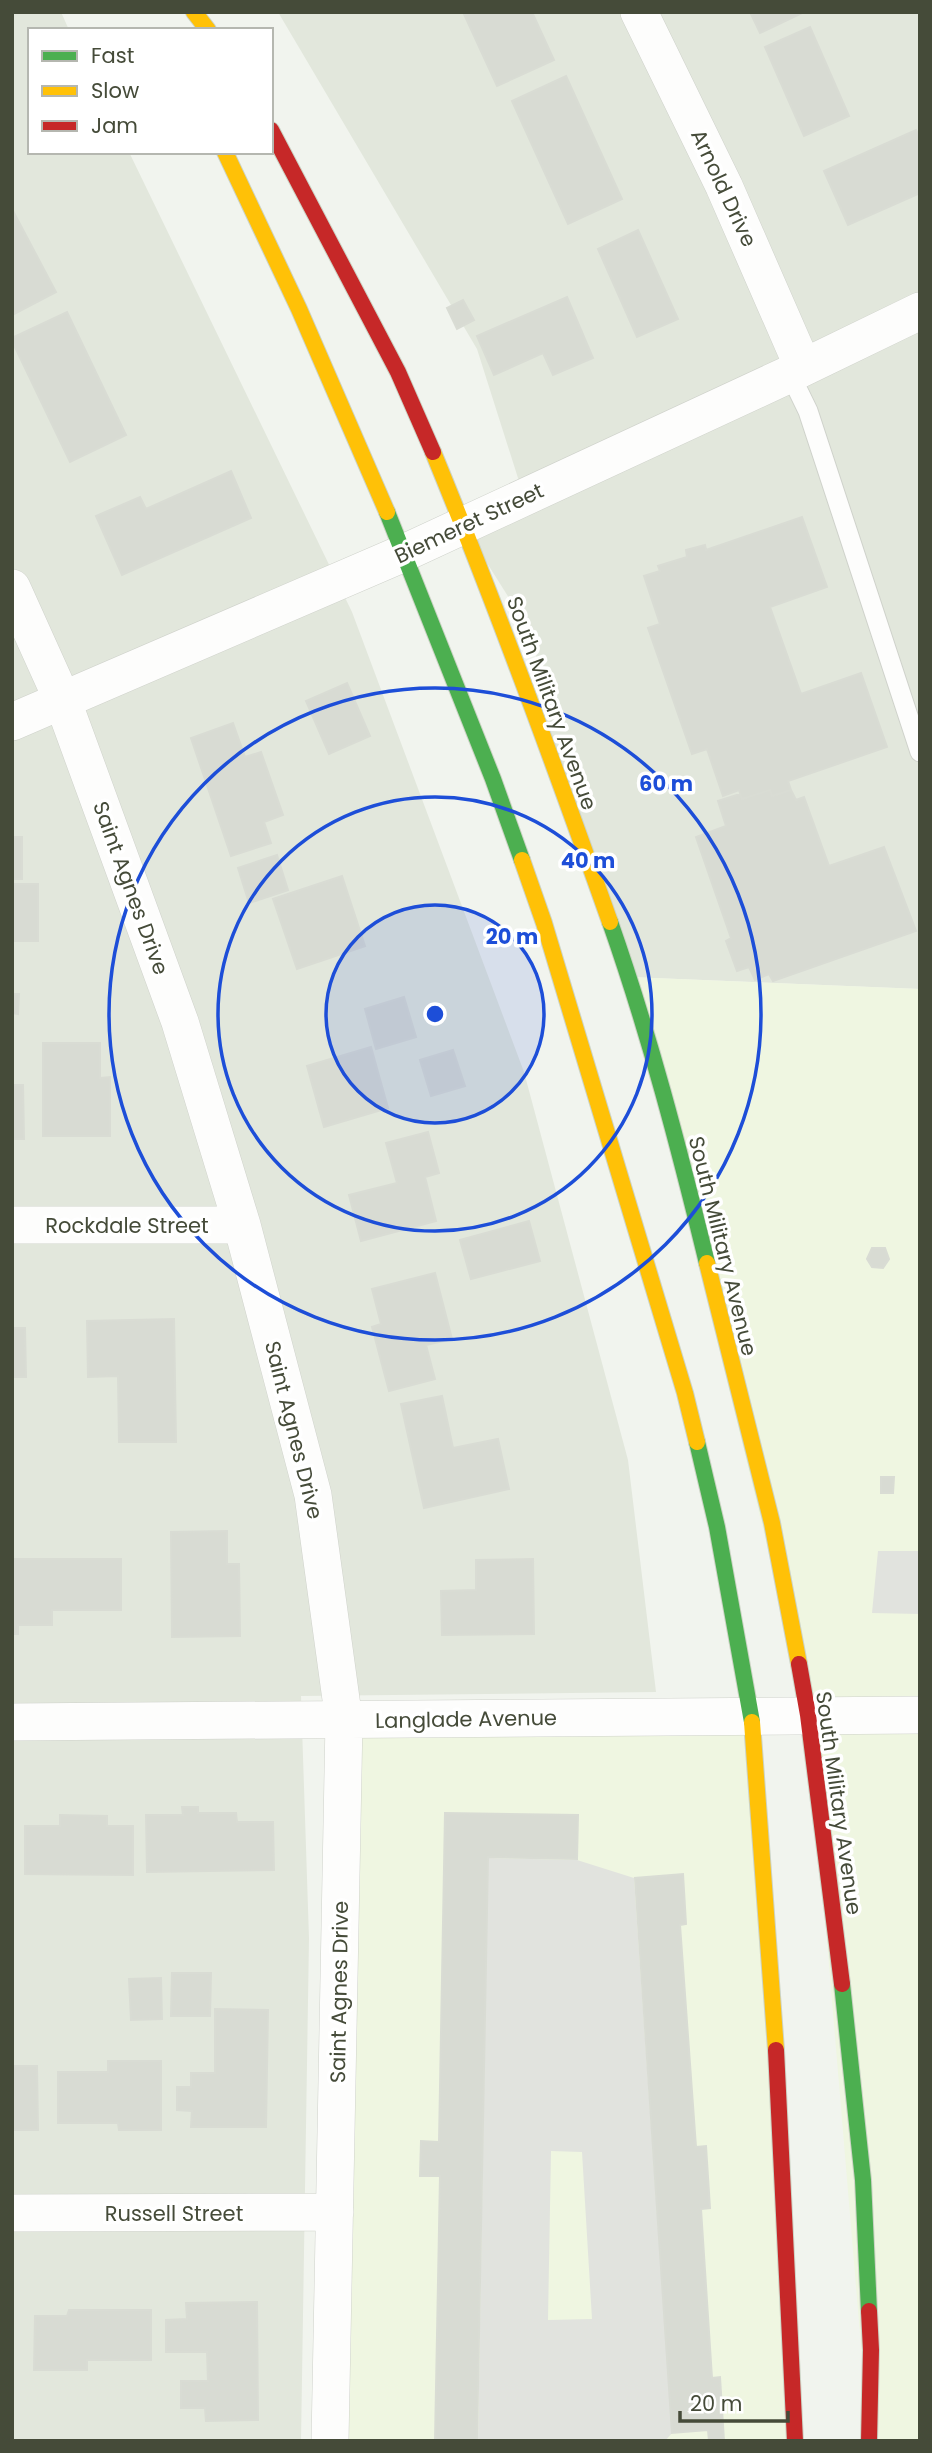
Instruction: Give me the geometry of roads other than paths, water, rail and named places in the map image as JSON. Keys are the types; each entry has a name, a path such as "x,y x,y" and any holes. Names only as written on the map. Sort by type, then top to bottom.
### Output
{"main road":[{"path":"194,12 206,28"},
{"name":"South Military Avenue","path":"273,134 398,372 463,525 545,741 629,977 684,1168 772,1523 808,1715 840,1963 863,2180 871,2350 869,2441"},
{"path":"226,154 299,309 404,553 493,779 544,923 685,1393 717,1527 752,1715 776,2060 795,2441"}],"street":[{"name":"Arnold Drive","path":"639,12 724,186 796,371"},
{"name":"Biemeret Street","path":"12,722 404,553 796,371 920,310"},
{"name":"Saint Agnes Drive","path":"12,588 62,699 180,1022 242,1225 313,1496 344,1721 330,2441"},
{"name":"Rockdale Street","path":"12,1225 242,1225"},
{"name":"Langlade Avenue","path":"12,1722 920,1715"},
{"name":"Russell Street","path":"12,2213 335,2213"}],"lane":[{"path":"796,371 920,752"}]}
